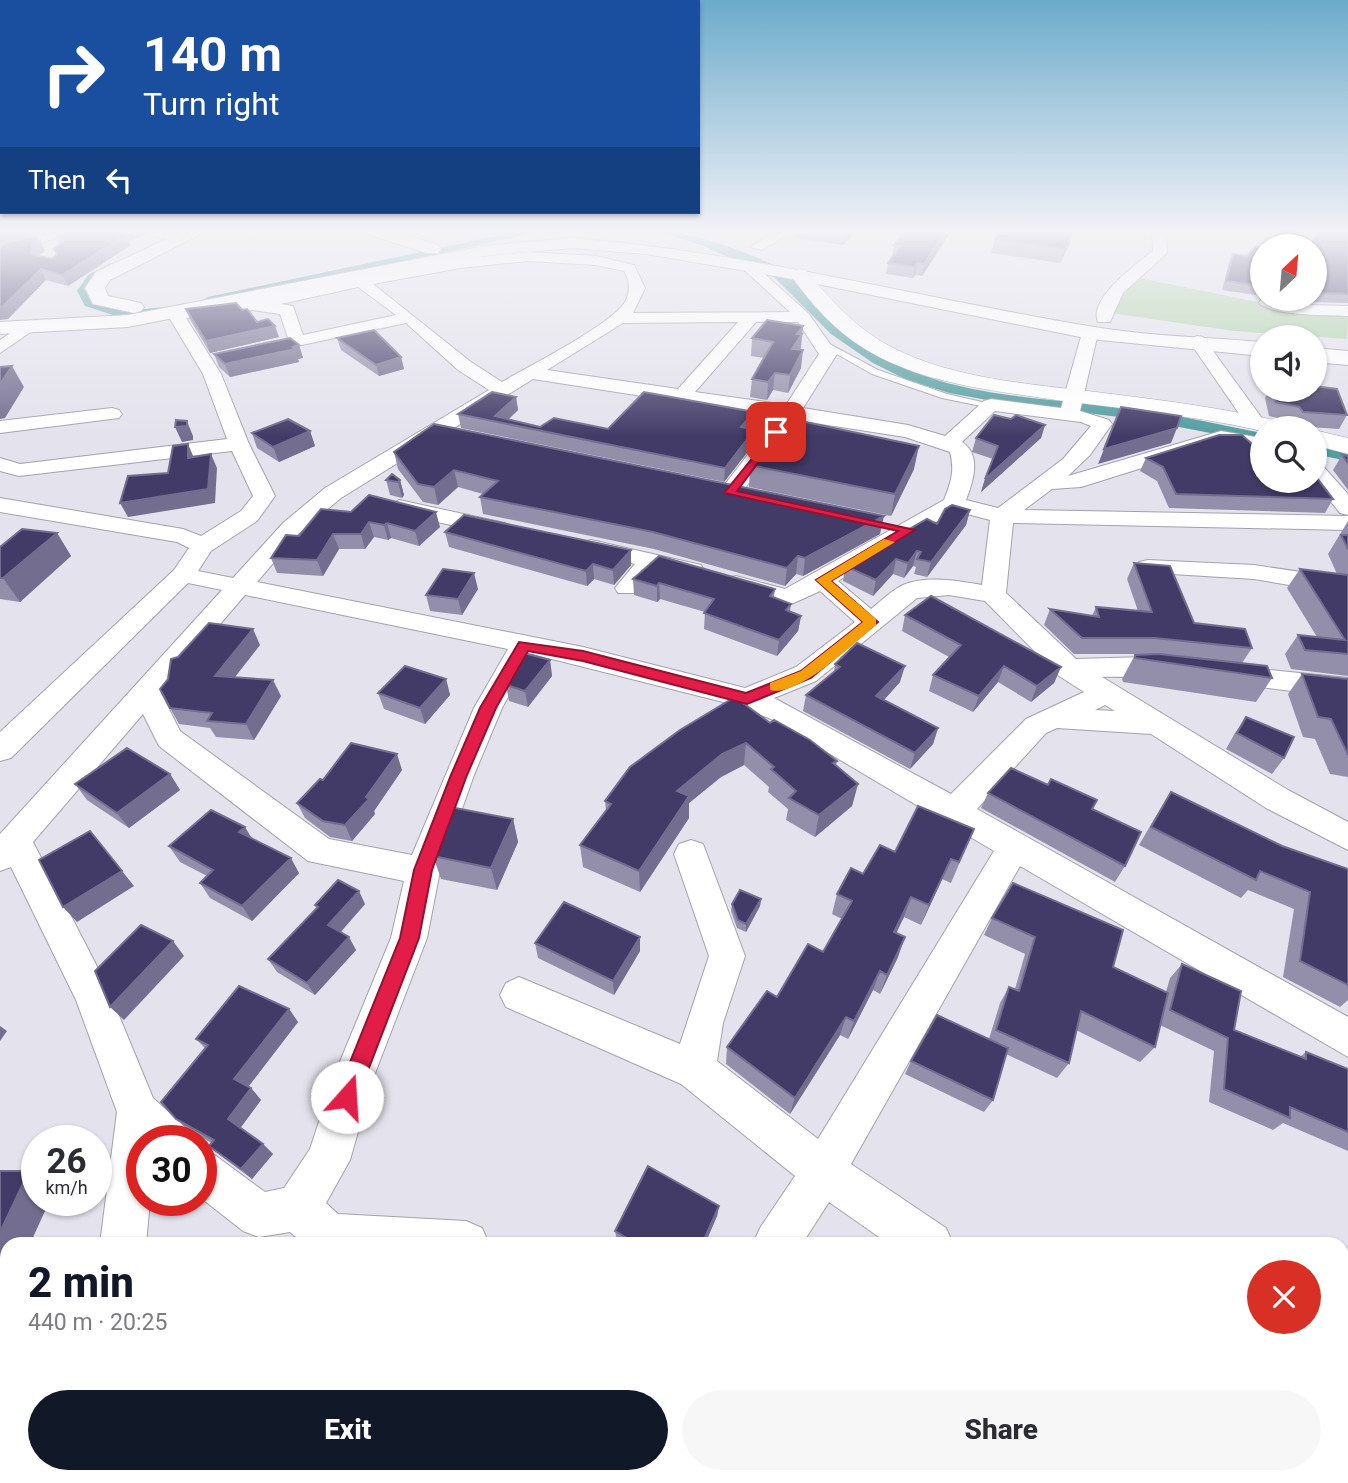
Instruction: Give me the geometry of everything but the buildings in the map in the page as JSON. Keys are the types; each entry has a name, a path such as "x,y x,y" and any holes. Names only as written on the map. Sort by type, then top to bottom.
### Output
{"main road":[{"path":"100,299 126,308"},
{"path":"0,321 95,313 171,299"},
{"path":"0,328 128,321 248,299"},
{"path":"943,299 1097,326 1250,348"},
{"path":"972,299 1050,318"},
{"path":"1097,326 1250,339"},
{"path":"1327,347 1348,349"},
{"path":"1327,356 1348,358"}],"street":[{"path":"242,308 282,299"},
{"path":"382,299 480,379 502,390"},
{"path":"152,1125 138,1112 93,996 8,848 291,528 333,493 620,318 635,299"},
{"path":"730,493 791,412 828,354 822,342 787,299"},
{"path":"822,299 849,329 892,356 932,373 1072,407 1085,417 1102,424 1095,437 1002,516 993,595"},
{"path":"1072,407 1097,326 1112,299"},
{"path":"175,314 242,308 287,309 290,342 407,318"},
{"path":"1327,310 1348,311"},
{"path":"0,750 183,575 202,546 249,516 264,496 239,444 212,374 211,360 175,314"},
{"path":"620,318 803,317"},
{"path":"681,397 751,318"},
{"path":"0,348 29,326"},
{"path":"1197,341 1250,416"},
{"path":"530,373 908,431 949,443 959,449 964,466 963,480 953,504 787,598 653,559 571,543"},
{"path":"949,443 991,405 1072,407 1250,421"},
{"path":"0,427 112,414"},
{"path":"437,432 463,437"},
{"path":"1043,483 1073,482 1221,437 1250,442"},
{"path":"1327,440 1348,446"},
{"path":"0,464 19,470 239,444"},
{"path":"1327,483 1348,508"},
{"path":"703,487 755,498"},
{"path":"333,493 517,532"},
{"path":"953,504 1002,516 1348,523"},
{"path":"0,505 183,536 202,546"},
{"path":"883,525 909,530"},
{"path":"627,588 653,559"},
{"path":"1148,567 1254,572 1348,587"},
{"path":"183,575 583,656 747,698 782,712 1348,1038"},
{"path":"822,580 871,622"},
{"path":"747,698 806,674 910,590 949,587 993,595 1069,669 1277,799 1348,837"},
{"path":"217,1183 259,1215 297,1208 328,1160 354,1076 409,938 423,870 488,708 524,645"},
{"path":"1069,669 1146,666 1348,688"},
{"path":"146,691 169,738 320,851 423,870"},
{"path":"955,811 1036,726 1106,693"},
{"path":"1052,718 1158,725"},
{"path":"1277,799 1348,814"},
{"path":"781,1237 823,1172 1014,846"},
{"path":"691,854 727,956 704,1023 695,1070"},
{"path":"519,995 695,1070 823,1172 880,1214 918,1237"},
{"path":"124,1237 138,1112"},
{"path":"297,1208 329,1236 346,1237"}],"lane":[{"path":"822,342 876,372 945,396 991,405"}],"green space":[{"path":"1118,299 1243,299 1250,301 1250,312 1348,315 1347,339 1327,338 1327,325 1250,325 1250,332 1111,313"}],"waterway":[{"path":"88,299 90,303 125,315 163,311"},
{"path":"208,301 216,299"},
{"path":"804,299 836,331 878,360 911,376 949,388 998,397 1143,415 1250,436"},
{"path":"1327,452 1348,456"}],"slow traffic":[{"path":"775,687 806,674 871,622 822,580 889,542"}],"route":[{"path":"347,1097 409,938 423,870 459,775 488,708 524,645 583,656 747,698 806,674 871,622 822,580 909,530 730,493 776,432"}]}
